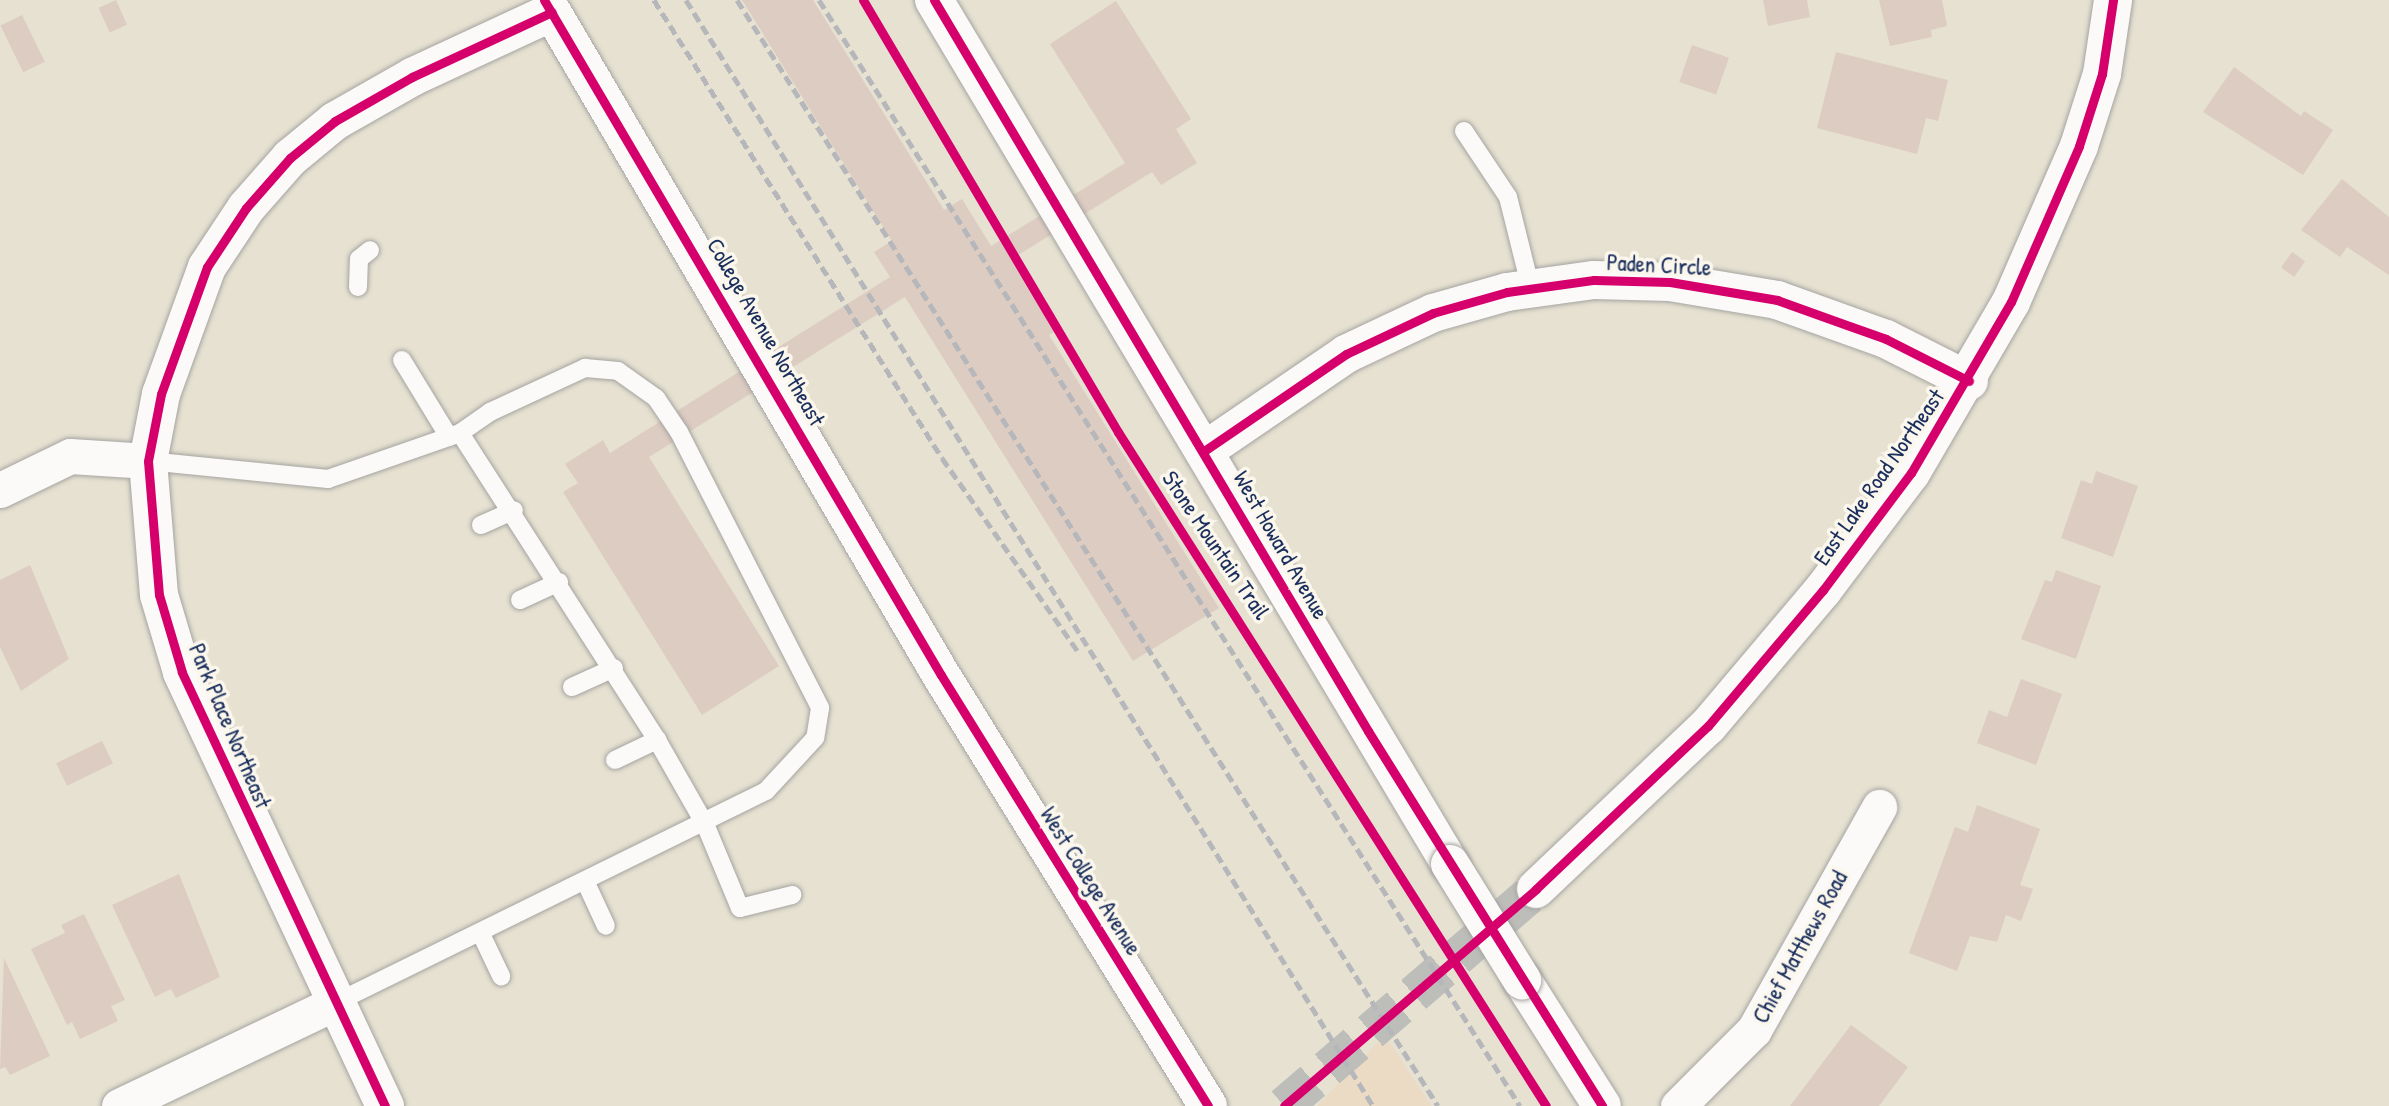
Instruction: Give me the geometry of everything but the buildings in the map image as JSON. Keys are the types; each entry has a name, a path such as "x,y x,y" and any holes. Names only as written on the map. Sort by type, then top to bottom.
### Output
{"main road":[{"name":"West Howard Avenue","path":"934,0 1450,864 1602,1106"},
{"name":"East Lake Road Northeast","path":"1536,888 1717,715 1823,590 1969,382 2079,146 2102,74 2113,0"},
{"name":"Park Place Northeast","path":"385,1106 182,672 159,595 148,461 161,394 207,267 246,208 290,158 335,121 412,77 552,12"},
{"name":"College Avenue Northeast","path":"552,12 941,675"},
{"name":"Paden Circle","path":"1204,451 1346,354 1433,313 1531,289 1594,280 1725,288 1777,300 1886,339 1969,382"},
{"name":"West College Avenue","path":"941,675 1201,1095"}],"street":[{"path":"0,490 70,456 148,461"},
{"name":"Chief Matthews Road","path":"1678,1106 1754,1030 1879,807"},
{"path":"119,1106 337,1002"}],"lane":[{"path":"1465,131 1508,197 1531,289"},
{"path":"358,287 359,259 370,250"},
{"path":"402,360 455,435 514,510 614,668 705,824 740,908 792,895"},
{"path":"148,461 328,479 455,435 513,400 586,368 618,371 656,398 679,432 820,708 815,738 797,761 766,791 586,883 337,1002"},
{"path":"481,525 514,510"},
{"path":"520,600 559,582"},
{"path":"572,687 614,668"},
{"path":"615,760 657,740"},
{"path":"586,883 606,926"},
{"path":"481,934 501,976"}],"shaded area":[{"path":"1385,1035 1431,1106 1317,1106"}],"tunnel":[{"path":"1284,1106 1536,889"}],"railway":[{"path":"654,0 942,458 1080,654"},
{"path":"686,0 1373,1106"},
{"path":"737,0 1438,1106"},
{"path":"819,0 1520,1106"}],"cycle path":[{"path":"544,0 941,675 1208,1106"},
{"name":"Stone Mountain Trail","path":"863,0 1118,432 1546,1106"},
{"path":"934,0 1368,731 1602,1106"},
{"path":"1284,1106 1536,889 1708,726 1823,590 1911,473 2011,302 2079,146 2102,74 2113,0"},
{"path":"385,1106 182,672 159,595 148,461 161,394 207,267 246,208 290,158 335,121 412,77 552,12"},
{"path":"1204,451 1346,354 1433,313 1507,292 1594,280 1670,282 1777,300 1886,339 1969,381"}]}
